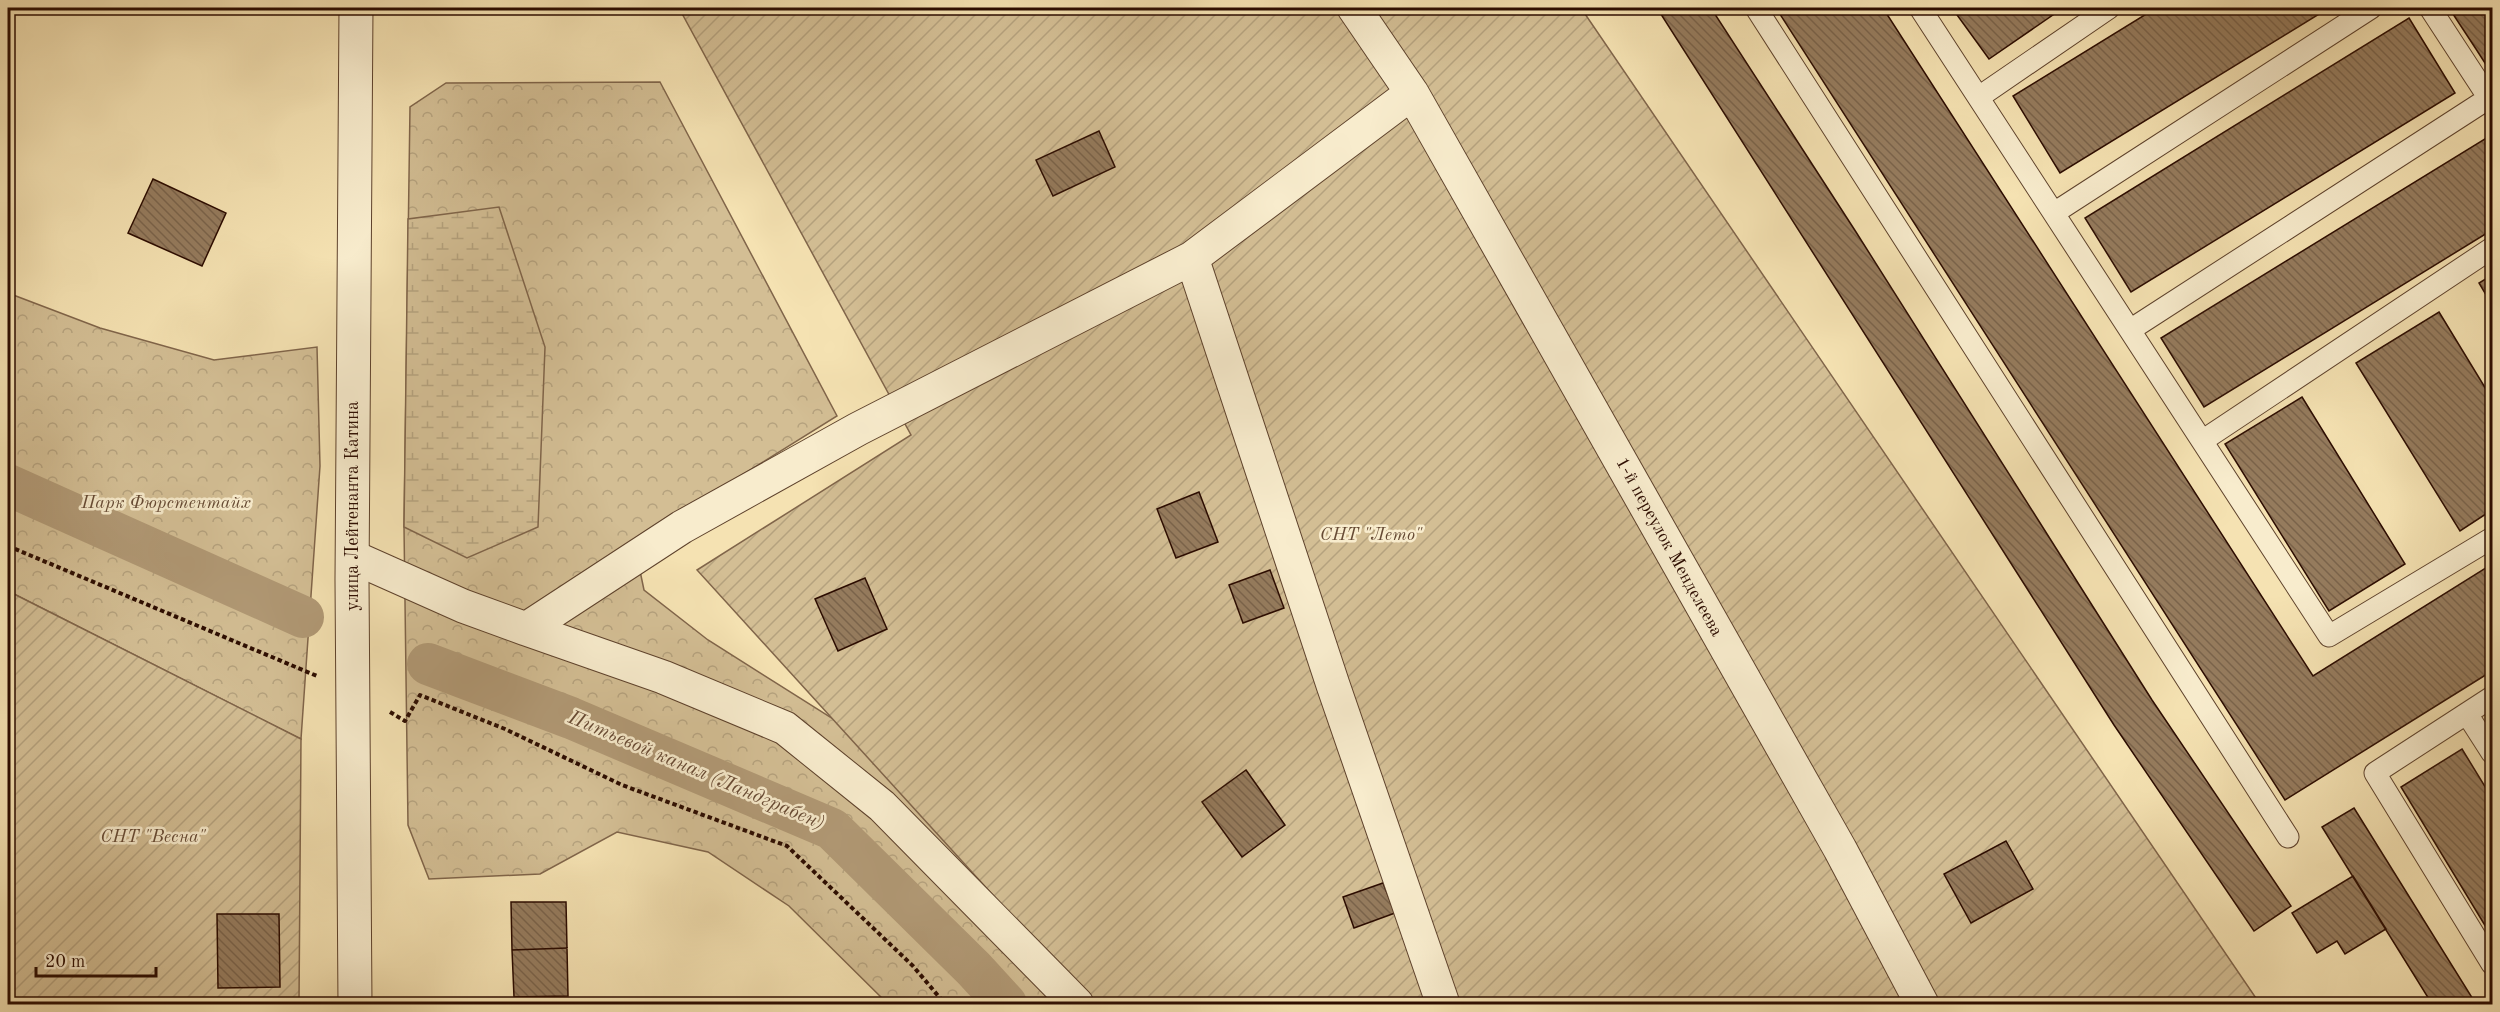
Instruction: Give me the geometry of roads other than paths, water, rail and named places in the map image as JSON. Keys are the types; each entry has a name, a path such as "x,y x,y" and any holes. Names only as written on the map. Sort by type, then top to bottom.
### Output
{"street":[{"name":"улица Лейтенанта Катина","path":"355,1005 353,557 356,8"},
{"name":"1-й переулок Менделеева","path":"1354,8 1412,93 1840,849 1922,1005"},
{"path":"526,629 682,527 858,429 1192,258 1412,93"},
{"path":"1192,258 1340,707 1443,1005"},
{"path":"353,557 464,606 663,677 785,728 882,806 1077,1005"}],"lane":[{"path":"1756,8 2288,837"},
{"path":"1920,8 2329,636 2493,538"},
{"path":"1979,97 2109,8"},
{"path":"2054,213 2371,8"},
{"path":"2130,330 2491,101 2430,8"},
{"path":"2202,441 2493,248"},
{"path":"2493,698 2375,772 2493,964"},
{"path":"2467,714 2493,753"}],"waterway":[{"name":"Питьевой канал (Ландграбен)","path":"8,485 303,617"},
{"name":"Питьевой канал (Ландграбен)","path":"428,664 571,718 832,829 974,969 1006,1004"}],"park label":[{"name":"Парк Фюрстентайх","path":"166,503"},
{"name":"СНТ \"Лето\"","path":"1371,535"},
{"name":"СНТ \"Весна\"","path":"153,837"}]}
